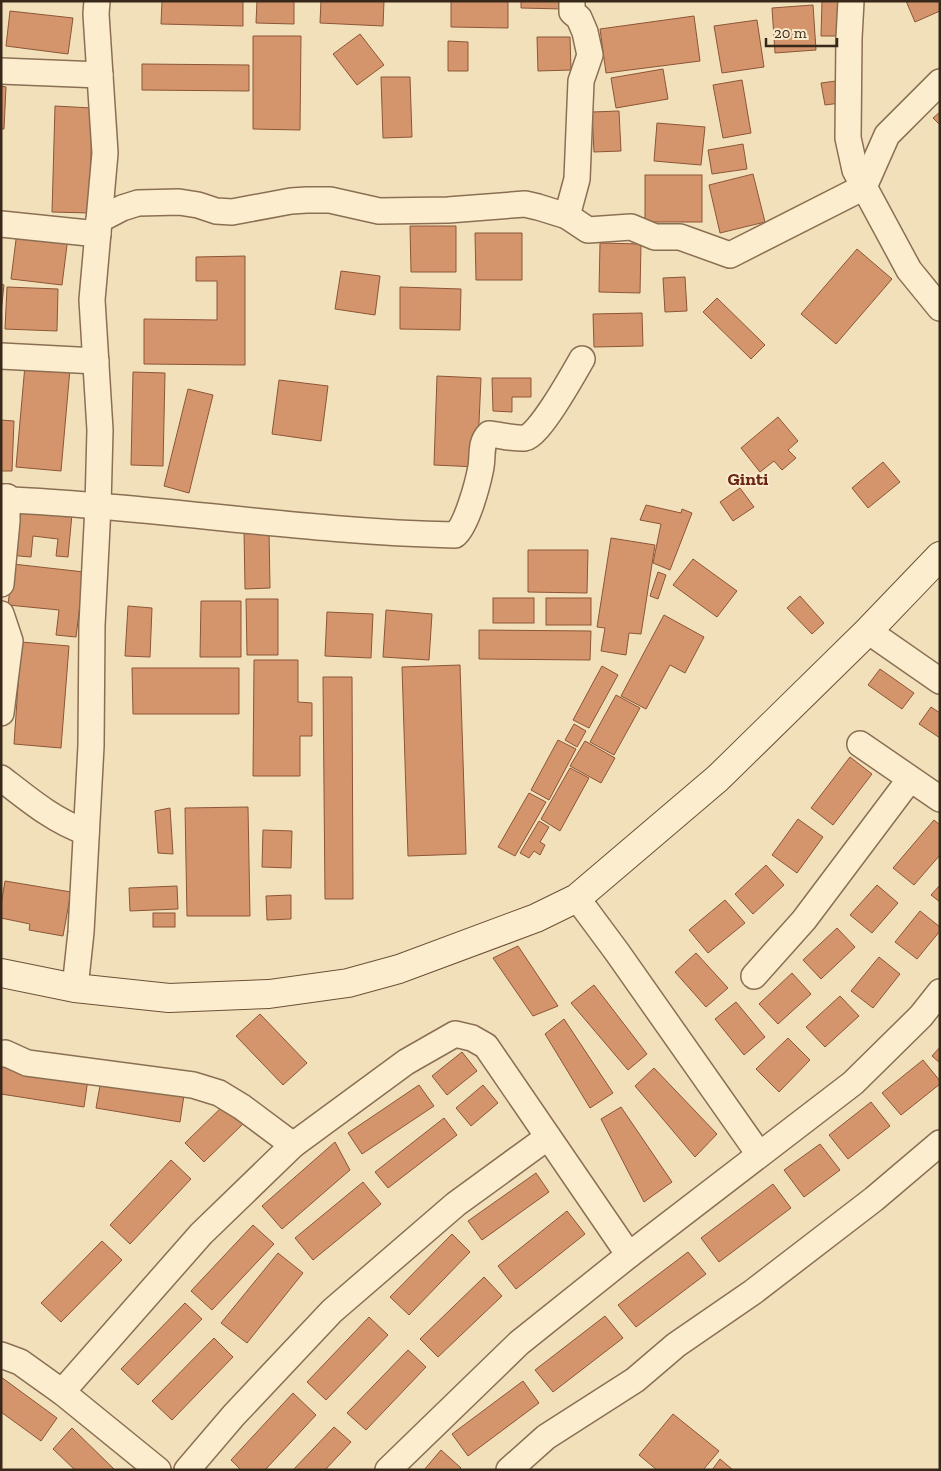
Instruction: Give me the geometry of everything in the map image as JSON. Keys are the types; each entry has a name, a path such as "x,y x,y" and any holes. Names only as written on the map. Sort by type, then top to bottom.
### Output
{"main road":[{"path":"1,973 76,988 169,998 269,994 348,983 400,969 536,918 577,898 718,778 868,631 940,556"}],"street":[{"path":"76,988 81,932 91,746 92,625 100,430 92,300 105,153 96,14 97,1"},
{"path":"567,216 577,179 581,81 590,55 579,18 572,12 572,1"},
{"path":"851,1 848,138 855,170 909,270 940,308"},
{"path":"1,71 100,75"},
{"path":"1,224 99,227 122,208 138,203 180,202 216,211 232,212 290,201 307,200 330,200 379,211 448,210 525,204 567,216 588,230 631,227 655,237 680,237 730,255 864,187 888,136 940,82"},
{"path":"848,138 888,136"},
{"path":"1,356 96,362"},
{"path":"1,584 7,522 4,497 12,500 98,506 394,534 455,535 463,525 474,490 485,438 490,434 526,438 533,434 559,397 582,359"},
{"path":"1,614 10,641 1,713"},
{"path":"868,631 940,681"},
{"path":"860,744 940,799"},
{"path":"1,778 56,820 86,832"},
{"path":"754,976 804,920 910,778"},
{"path":"577,898 760,1154"},
{"path":"388,1470 519,1343 629,1255 853,1083 921,1016 940,992"},
{"path":"62,1392 201,1234 293,1145 406,1062 455,1034 472,1038 486,1046 629,1255"},
{"path":"1,1054 5,1053 27,1063 193,1085 219,1093 242,1106 293,1145"},
{"path":"187,1470 234,1415 332,1311 456,1204 548,1137"},
{"path":"509,1470 546,1437 635,1380 676,1344 753,1292 874,1199 940,1143"},
{"path":"1,1354 20,1362 62,1392 158,1470"}],"building":[{"path":"162,1 243,1 243,26 161,24"},
{"path":"257,1 294,1 294,24 256,23"},
{"path":"321,1 384,1 383,26 320,23"},
{"path":"451,1 508,1 508,28 451,27"},
{"path":"521,1 563,1 563,9 521,8"},
{"path":"822,1 843,1 842,36 821,36"},
{"path":"906,1 940,1 940,11 915,22"},
{"path":"813,5 816,50 775,53 772,8"},
{"path":"10,11 73,18 68,54 6,46"},
{"path":"694,16 700,61 606,73 600,29"},
{"path":"757,20 764,67 722,73 714,26"},
{"path":"360,34 384,65 357,85 333,54"},
{"path":"253,36 301,36 300,130 253,129"},
{"path":"537,37 570,37 571,70 538,71"},
{"path":"448,41 468,42 468,71 448,71"},
{"path":"142,64 249,65 249,91 142,90"},
{"path":"663,69 668,99 616,108 611,78"},
{"path":"381,77 410,77 412,137 383,138"},
{"path":"742,80 751,133 723,138 713,85"},
{"path":"836,81 840,103 825,105 821,83"},
{"path":"1,86 6,87 4,129 1,129"},
{"path":"55,106 92,108 90,213 52,212"},
{"path":"619,111 621,151 594,152 592,112"},
{"path":"940,112 940,125 933,118"},
{"path":"657,123 705,127 701,165 654,161"},
{"path":"743,144 747,169 712,174 708,150"},
{"path":"753,174 765,222 720,233 709,185"},
{"path":"645,175 702,175 702,222 645,222"},
{"path":"410,226 456,226 456,272 411,272"},
{"path":"17,232 68,237 62,285 11,279"},
{"path":"475,233 522,233 522,280 476,280"},
{"path":"600,243 641,244 640,293 599,292"},
{"path":"857,249 892,279 836,344 801,314"},
{"path":"245,256 245,365 144,364 144,319 217,320 217,281 196,281 196,257"},
{"path":"341,271 380,276 375,315 335,309"},
{"path":"685,277 687,311 665,312 663,278"},
{"path":"1,284 4,285 1,313"},
{"path":"7,287 58,289 57,331 5,329"},
{"path":"400,287 461,289 460,330 400,329"},
{"path":"717,298 765,345 751,359 703,312"},
{"path":"642,313 643,346 594,347 593,314"},
{"path":"25,365 70,369 61,471 16,467"},
{"path":"133,372 165,373 163,466 131,465"},
{"path":"437,376 481,378 477,467 434,465"},
{"path":"492,378 531,378 531,397 512,397 512,412 493,411"},
{"path":"279,380 328,386 321,441 272,434"},
{"path":"188,389 213,395 189,493 164,486"},
{"path":"778,417 798,441 788,450 796,458 782,470 774,461 760,472 741,448"},
{"path":"1,420 14,421 12,471 1,471"},
{"path":"883,462 900,482 868,508 852,488"},
{"path":"740,488 754,507 733,521 720,502"},
{"path":"646,505 681,513 682,509 692,513 670,570 653,563 661,524 640,520"},
{"path":"12,509 72,514 68,557 56,556 58,539 33,536 31,557 8,555"},
{"path":"244,530 269,530 270,588 245,589"},
{"path":"611,538 655,545 641,634 629,633 626,655 601,651 605,628 597,627"},
{"path":"528,550 588,550 587,593 528,592"},
{"path":"693,559 737,591 717,617 673,585"},
{"path":"13,564 84,572 76,637 56,635 59,610 8,605"},
{"path":"658,572 666,575 658,599 650,596"},
{"path":"800,596 824,623 812,634 787,608"},
{"path":"493,598 534,598 534,623 493,623"},
{"path":"546,598 591,598 591,625 546,625"},
{"path":"246,599 278,599 278,655 247,655"},
{"path":"201,601 241,601 241,657 200,657"},
{"path":"128,606 152,608 150,657 125,656"},
{"path":"386,610 432,614 429,660 383,657"},
{"path":"327,612 373,614 371,658 325,656"},
{"path":"664,615 704,637 685,673 670,665 646,709 621,696"},
{"path":"479,630 591,631 590,660 479,659"},
{"path":"21,642 69,646 61,748 14,744"},
{"path":"254,660 298,660 298,702 312,703 312,736 300,736 300,776 253,776"},
{"path":"460,665 466,854 408,856 402,667"},
{"path":"602,666 618,675 589,728 573,720"},
{"path":"132,668 239,668 239,714 133,714"},
{"path":"880,669 914,693 902,709 868,685"},
{"path":"323,677 352,677 353,899 325,899"},
{"path":"616,695 640,708 614,755 590,742"},
{"path":"931,707 940,713 940,738 919,724"},
{"path":"574,724 586,731 577,747 565,740"},
{"path":"558,740 576,749 549,800 531,790"},
{"path":"585,741 615,758 601,783 570,766"},
{"path":"850,757 872,774 833,825 811,808"},
{"path":"570,768 589,778 560,831 541,819"},
{"path":"529,793 546,802 515,856 498,847"},
{"path":"248,807 250,916 187,916 185,808"},
{"path":"170,808 173,854 158,853 155,811"},
{"path":"798,819 823,837 797,873 772,855"},
{"path":"934,820 940,825 940,855 914,885 893,868"},
{"path":"539,821 549,827 540,842 545,845 540,855 534,851 529,858 520,853"},
{"path":"263,830 292,831 291,868 262,867"},
{"path":"766,865 784,885 753,914 735,894"},
{"path":"5,881 71,892 63,936 29,930 30,924 1,918"},
{"path":"877,885 898,903 872,933 850,915"},
{"path":"940,885 940,902 931,895"},
{"path":"177,886 178,909 130,911 129,888"},
{"path":"291,895 291,919 267,920 266,896"},
{"path":"725,900 745,923 708,953 689,930"},
{"path":"920,911 940,927 940,931 917,959 895,942"},
{"path":"153,913 175,913 175,927 153,927"},
{"path":"837,928 855,947 821,979 803,960"},
{"path":"518,946 558,1006 533,1016 493,958"},
{"path":"696,953 728,988 706,1007 675,972"},
{"path":"879,957 900,974 873,1008 851,991"},
{"path":"792,973 811,994 778,1024 759,1004"},
{"path":"594,985 647,1054 628,1070 571,1003"},
{"path":"840,996 859,1016 825,1047 806,1027"},
{"path":"736,1002 765,1037 744,1055 715,1019"},
{"path":"260,1014 307,1063 283,1085 236,1036"},
{"path":"564,1019 613,1093 590,1108 545,1034"},
{"path":"788,1038 810,1060 779,1092 756,1069"},
{"path":"940,1047 940,1063 932,1056"},
{"path":"462,1052 477,1071 447,1095 432,1076"},
{"path":"923,1060 940,1081 940,1084 901,1115 882,1093"},
{"path":"1,1065 88,1079 84,1107 1,1094"},
{"path":"654,1068 717,1134 695,1157 635,1086"},
{"path":"101,1080 184,1095 180,1122 96,1108"},
{"path":"419,1085 434,1106 362,1154 348,1133"},
{"path":"483,1085 498,1103 471,1126 456,1108"},
{"path":"227,1102 246,1121 204,1162 185,1143"},
{"path":"871,1102 890,1126 848,1159 829,1135"},
{"path":"621,1107 672,1182 644,1202 601,1119"},
{"path":"444,1118 457,1135 388,1188 375,1172"},
{"path":"335,1142 350,1170 282,1229 262,1206"},
{"path":"820,1144 840,1170 804,1197 784,1170"},
{"path":"171,1160 191,1179 130,1244 110,1225"},
{"path":"536,1173 549,1192 482,1240 468,1221"},
{"path":"363,1182 381,1204 313,1260 295,1238"},
{"path":"773,1184 791,1208 719,1262 701,1238"},
{"path":"567,1211 585,1234 516,1289 498,1266"},
{"path":"253,1225 274,1244 212,1310 191,1291"},
{"path":"452,1234 470,1252 409,1315 390,1297"},
{"path":"102,1241 122,1260 61,1322 41,1303"},
{"path":"688,1252 706,1274 636,1327 618,1305"},
{"path":"278,1253 303,1273 247,1343 221,1323"},
{"path":"484,1277 502,1296 438,1357 420,1339"},
{"path":"185,1303 202,1319 138,1385 121,1369"},
{"path":"605,1316 623,1338 553,1392 535,1370"},
{"path":"369,1317 388,1335 326,1400 307,1382"},
{"path":"214,1338 233,1357 172,1420 152,1401"},
{"path":"408,1350 426,1367 366,1430 347,1413"},
{"path":"1,1377 57,1418 41,1441 1,1412"},
{"path":"523,1381 539,1403 468,1456 452,1434"},
{"path":"293,1393 316,1415 265,1470 241,1470 231,1460"},
{"path":"673,1414 719,1451 703,1470 657,1470 639,1455"},
{"path":"334,1427 351,1442 325,1470 293,1470"},
{"path":"72,1428 115,1470 75,1470 53,1449"},
{"path":"441,1450 461,1468 459,1470 424,1470"},
{"path":"720,1459 733,1470 712,1470"}],"district":[{"name":"Ginti","path":"748,479"}]}
